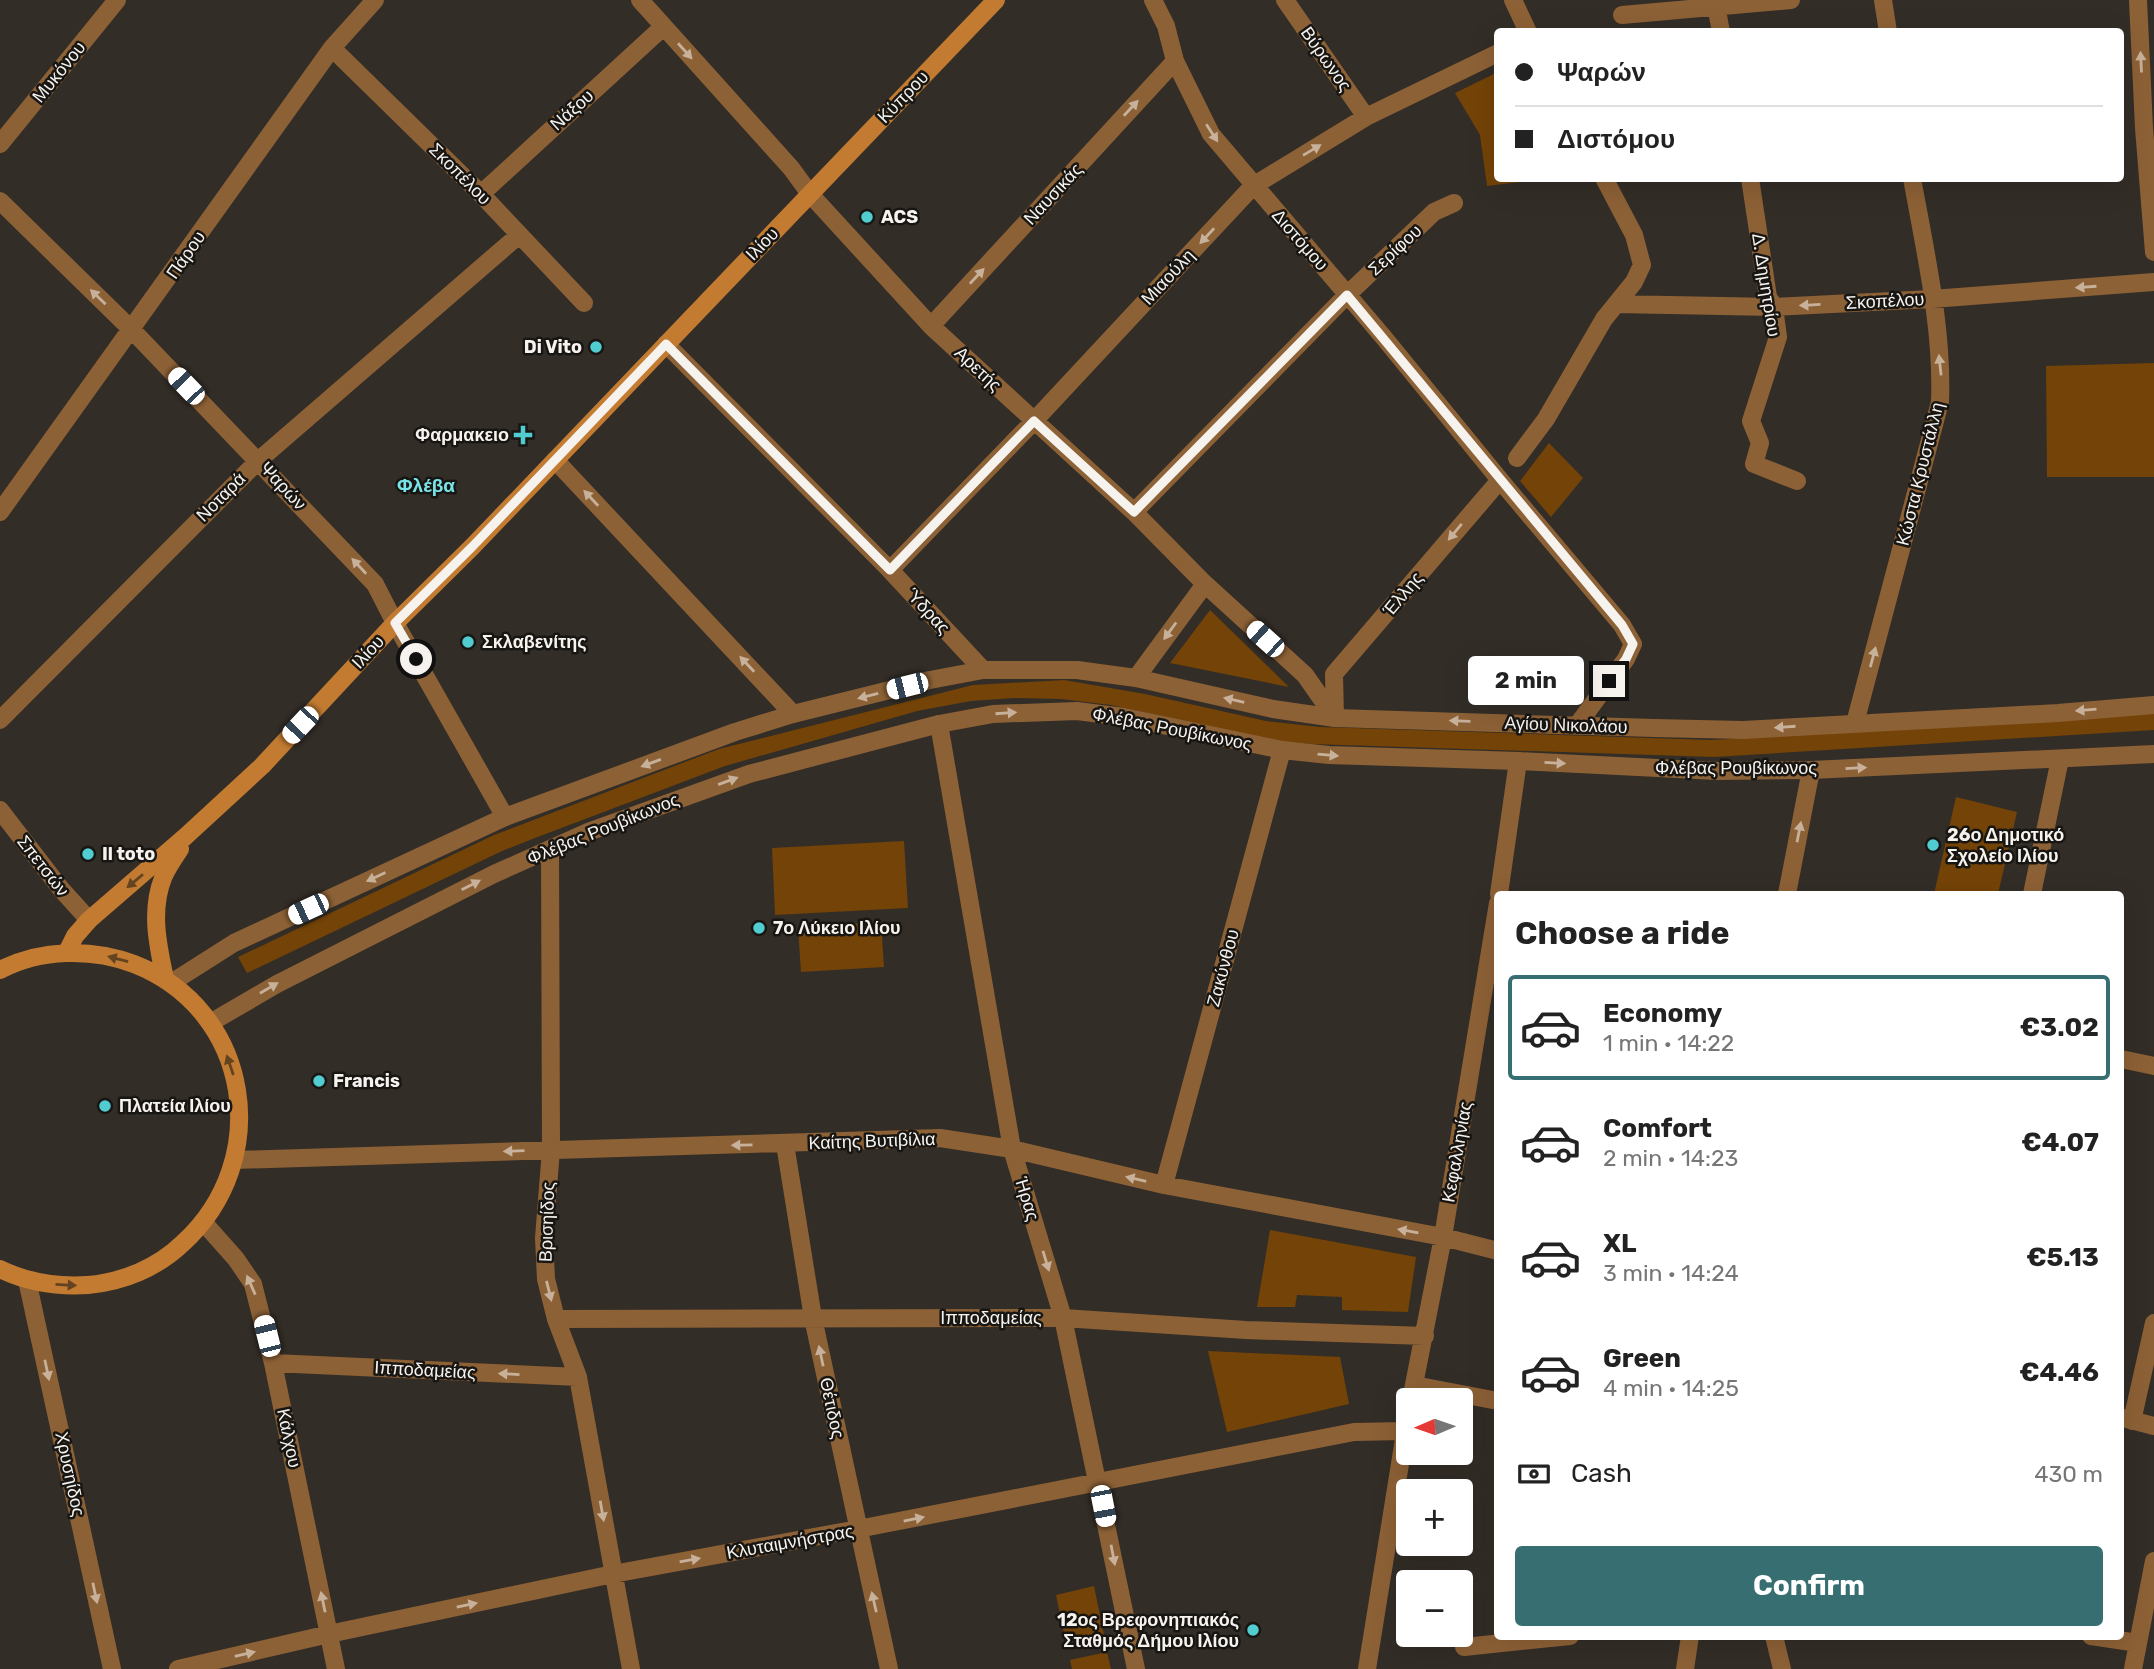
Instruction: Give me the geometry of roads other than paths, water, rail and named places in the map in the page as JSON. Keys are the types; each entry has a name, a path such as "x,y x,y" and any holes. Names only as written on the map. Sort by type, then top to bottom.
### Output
{"main road":[{"name":"Κύπρου","path":"810,194 996,0"},
{"name":"Ιλίου","path":"67,952 75,936 89,920 262,766 395,623 810,194"},
{"name":"Ιλίου","path":"168,981 156,930 158,900 163,878 186,836"},
{"path":"0,970 34,957 67,952 121,959 168,981 197,1007 222,1044 237,1089 240,1113 240,1137 227,1184 204,1223 172,1254 139,1273 103,1284 65,1286 27,1280 0,1269"}],"street":[{"name":"Μυκόνου","path":"0,144 117,0"},
{"name":"Πάρου","path":"0,512 332,48 374,0"},
{"name":"Αρετής","path":"640,0 791,168 810,194 931,326 1134,512 1205,584 1305,676 1335,718"},
{"name":"Διστόμου","path":"1153,0 1166,26 1175,61 1211,134 1622,625 1633,644 1626,659 1578,724"},
{"name":"Βύρωνος","path":"1285,0 1366,117"},
{"path":"1513,0 1526,28"},
{"path":"1622,15 1716,3 1791,0"},
{"path":"1883,0 1887,28"},
{"path":"2138,0 2144,128 2154,252"},
{"path":"1716,3 1720,28"},
{"name":"Νάξου","path":"481,194 663,27"},
{"name":"Σκοπέλου","path":"332,48 481,194 584,303"},
{"name":"Μιαούλη","path":"890,570 1034,421 1253,186 1366,117 1494,55"},
{"name":"Ναυσικάς","path":"931,326 1175,61"},
{"path":"1517,458 1545,419 1604,319 1634,282 1642,265 1634,235 1606,182"},
{"name":"Δ. Δημητρίου","path":"1751,182 1768,297 1774,307 1778,337 1751,421 1760,443 1754,464 1797,481"},
{"name":"Κώστα Κρυστάλλη","path":"1855,723 1940,402 1941,377 1932,299 1913,182"},
{"name":"Ψαρών","path":"0,201 132,330 375,584 505,817"},
{"name":"Σερίφου","path":"1134,512 1347,295 1434,212 1454,203"},
{"name":"Νοταρά","path":"0,720 258,460 519,235"},
{"name":"Σκοπέλου","path":"1616,304 1774,307 1932,299 2154,282"},
{"name":"Ύδρας","path":"666,344 890,570 983,670"},
{"path":"555,460 793,714"},
{"name":"Έλλης","path":"1335,718 1334,674 1500,480"},
{"path":"1136,678 1205,584"},
{"path":"168,981 234,943 505,817 735,732 793,714 930,680 983,670"},
{"name":"Αγίου Νικολάου","path":"983,670 1077,670 1136,678 1273,709 1335,718 1743,730 2058,713 2154,705"},
{"name":"Φλέβας Ρουβίκωνος","path":"210,1023 277,984 494,874 588,832 749,774 939,724 993,714 1077,711 1124,717 1282,750 1329,755 1717,771 1811,770 2154,754"},
{"name":"Ήρας","path":"939,724 1012,1149 1063,1318 1136,1669"},
{"name":"Ζακύνθου","path":"1164,1185 1282,750"},
{"path":"2033,891 2060,758"},
{"path":"1499,891 1518,761"},
{"path":"1788,891 1811,770"},
{"name":"Σπετσών","path":"0,810 61,890 89,920"},
{"name":"Βρισηίδος","path":"550,849 551,1150 544,1238 546,1279 556,1319 578,1377 631,1669"},
{"name":"Κεφαλληνίας","path":"1413,1388 1494,956"},
{"path":"2124,1060 2154,1066"},
{"name":"Καίτης Βυτιβίλια","path":"235,1160 940,1138 1012,1149 1164,1185 1443,1237 1494,1250"},
{"name":"Θέτιδος","path":"785,1144 813,1318 889,1669"},
{"name":"Κάλχου","path":"204,1223 253,1283 273,1363 336,1669"},
{"name":"Χρυσηίδος","path":"27,1280 112,1669"},
{"name":"Ιπποδαμείας","path":"556,1319 1063,1318 1246,1330 1425,1336"},
{"path":"2154,1323 2127,1419 2154,1426"},
{"name":"Ιπποδαμείας","path":"273,1363 578,1377"},
{"path":"1474,1399 1494,1401"},
{"name":"Κλυταιμνήστρας","path":"178,1669 613,1574 858,1530 1354,1433 1396,1431"},
{"path":"1367,1669 1399,1465"},
{"path":"2133,1669 2154,1561"},
{"path":"1473,1646 1531,1640"},
{"path":"1685,1669 1689,1640"},
{"path":"1775,1640 1782,1669"},
{"path":"2117,1640 2137,1643"}],"place":[{"name":"ACS","path":"867,217"},
{"name":"Di Vito","path":"596,347"},
{"name":"Φαρμακειο","path":"523,435"},
{"name":"Σκλαβενίτης","path":"468,642"},
{"name":"26ο Δημοτικό Σχολείο Ιλίου","path":"1933,845"},
{"name":"Il toto","path":"88,854"},
{"name":"7ο Λύκειο Ιλίου","path":"759,928"},
{"name":"Francis","path":"319,1081"},
{"name":"Πλατεία Ιλίου","path":"105,1106"},
{"name":"12ος Βρεφονηπιακός Σταθμός Δήμου Ιλίου","path":"1253,1630"}],"district":[{"name":"Φλέβα","path":"426,485"}]}
